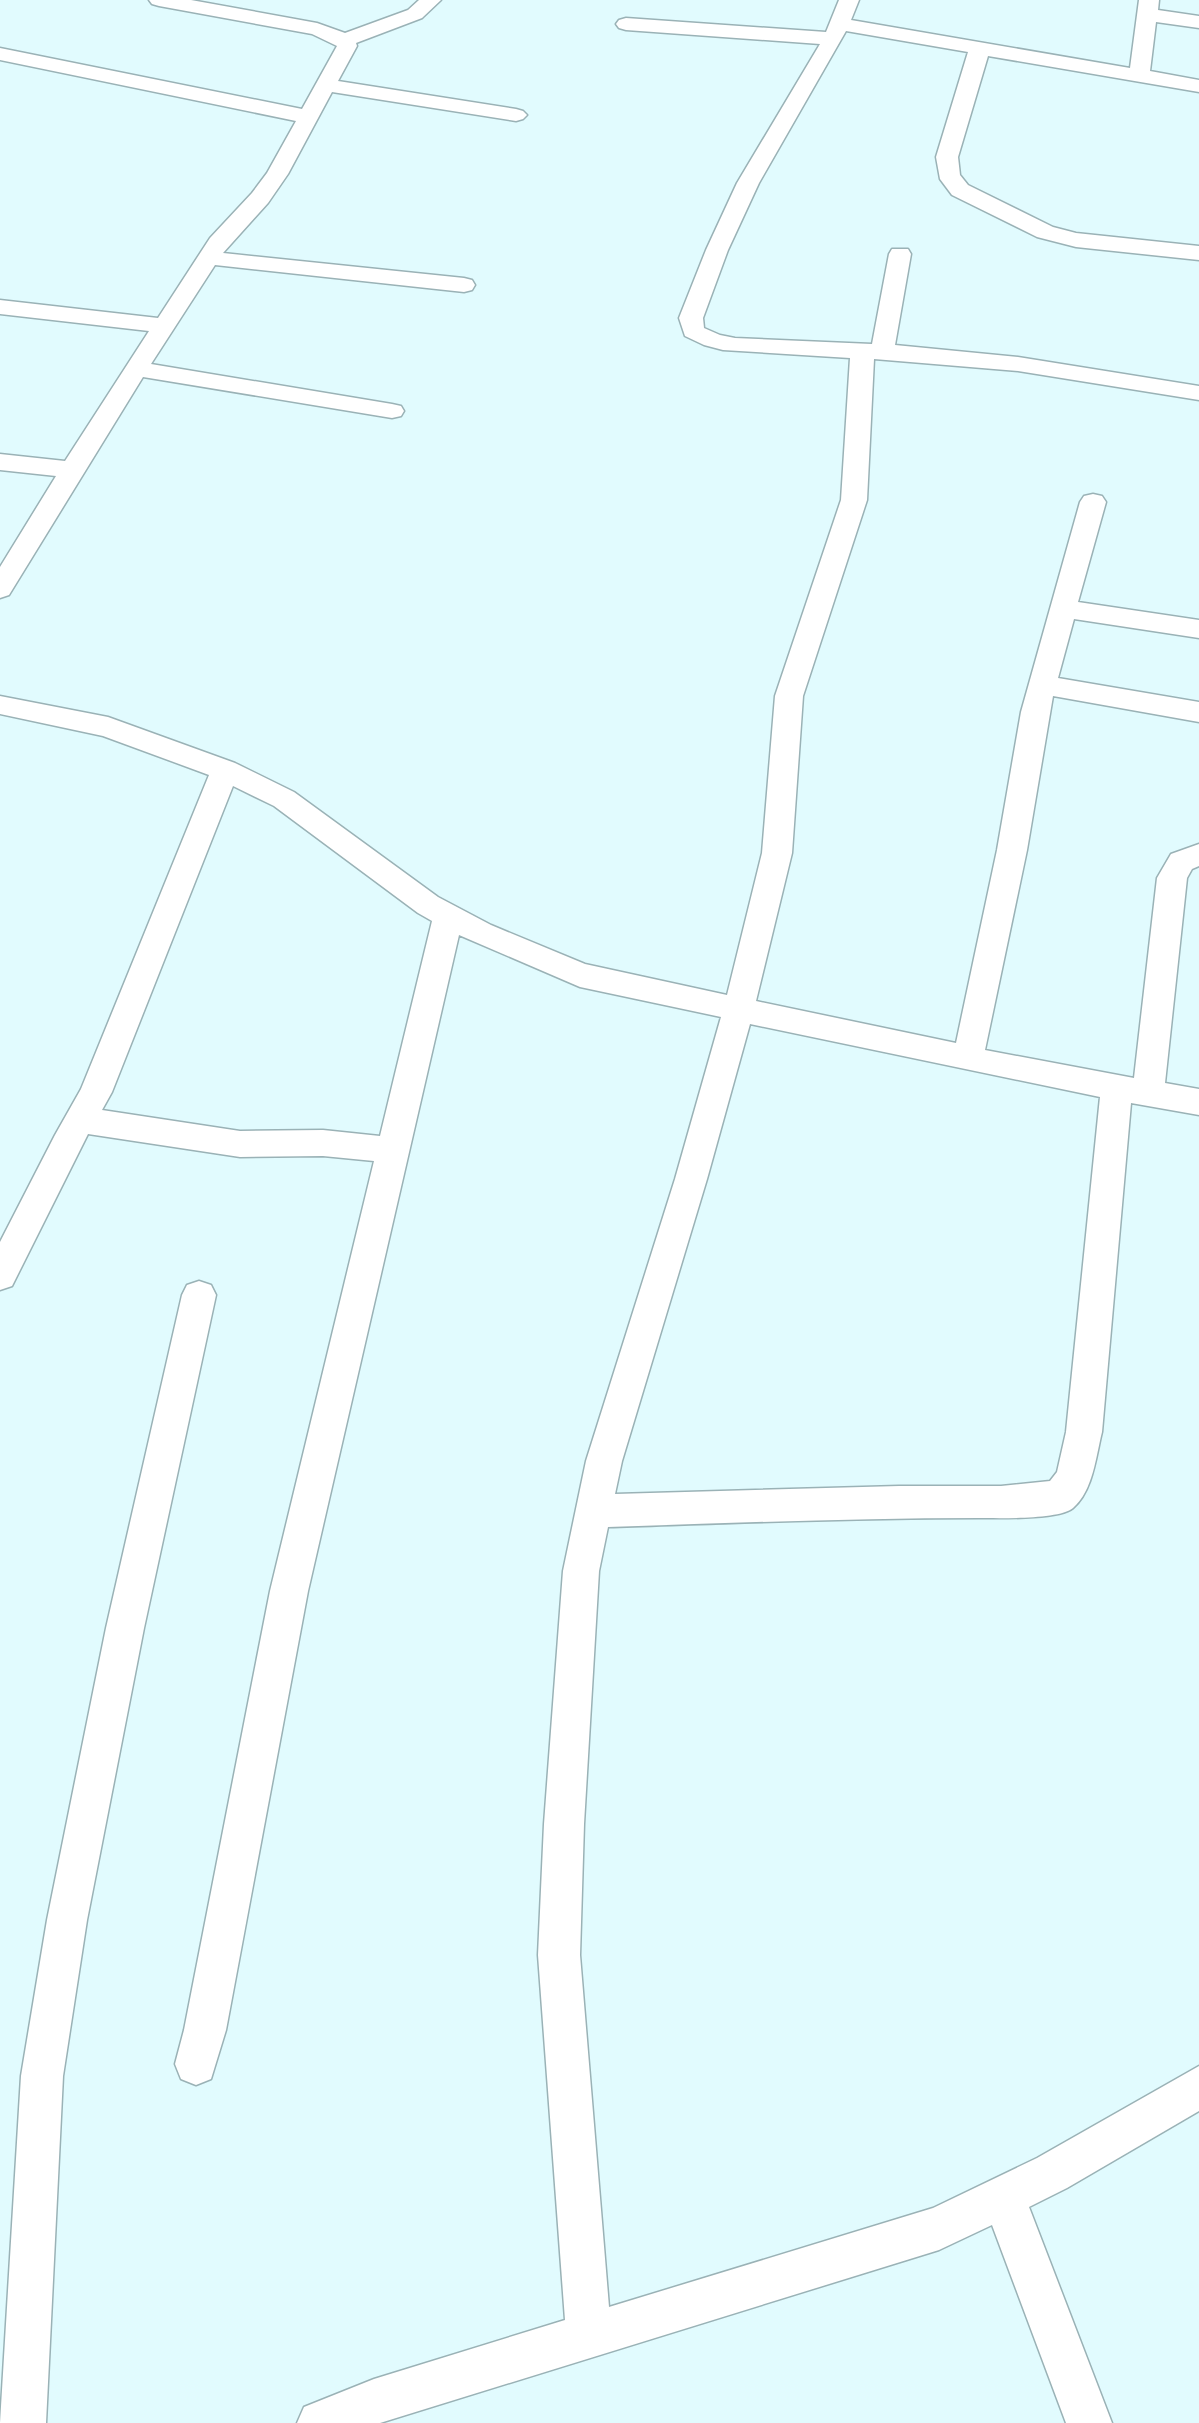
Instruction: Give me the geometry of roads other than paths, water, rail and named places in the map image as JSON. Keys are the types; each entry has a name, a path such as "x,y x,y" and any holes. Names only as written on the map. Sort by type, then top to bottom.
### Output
{"street":[{"path":"159,0 317,29 345,40 415,14 431,0"},
{"path":"849,0 836,31 748,183 717,250 691,318 693,331 704,339 806,350 930,354 1076,372 1199,393"},
{"path":"1139,75 1148,8 1199,22"},
{"path":"626,24 836,31 980,48 1199,86"},
{"path":"0,589 72,470 208,258 229,229 260,198 327,85 347,46 345,40"},
{"path":"980,48 947,157 947,171 951,182 960,190 1045,232 1076,240 1199,253"},
{"path":"0,54 309,117"},
{"path":"327,85 516,115"},
{"path":"588,2336 559,1955 564,1824 581,1571 607,1450 691,1179 740,1009 777,853 789,696 854,500 872,352 900,254"},
{"path":"208,258 464,285"},
{"path":"0,307 164,326"},
{"path":"137,369 392,411"},
{"path":"0,462 72,470"},
{"path":"968,1058 1012,850 1035,712 1093,502"},
{"path":"1063,609 1199,629"},
{"path":"1042,685 1199,712"},
{"path":"0,705 108,727 225,770 284,799 428,905 526,954 580,975 968,1058 1199,1102"},
{"path":"0,1276 110,1059 225,770"},
{"path":"593,1511 899,1502 1001,1502 1060,1497 1073,1478 1084,1432 1132,1090 1172,878 1178,864 1188,856 1199,855"},
{"path":"195,2064 205,2030 288,1591 448,916"},
{"path":"80,1120 240,1144 323,1143 393,1149"},
{"path":"23,2423 42,2076 67,1920 125,1628 199,1295"},
{"path":"320,2423 374,2402 939,2228 1052,2173 1199,2087"},
{"path":"1003,2198 1089,2423"}]}
